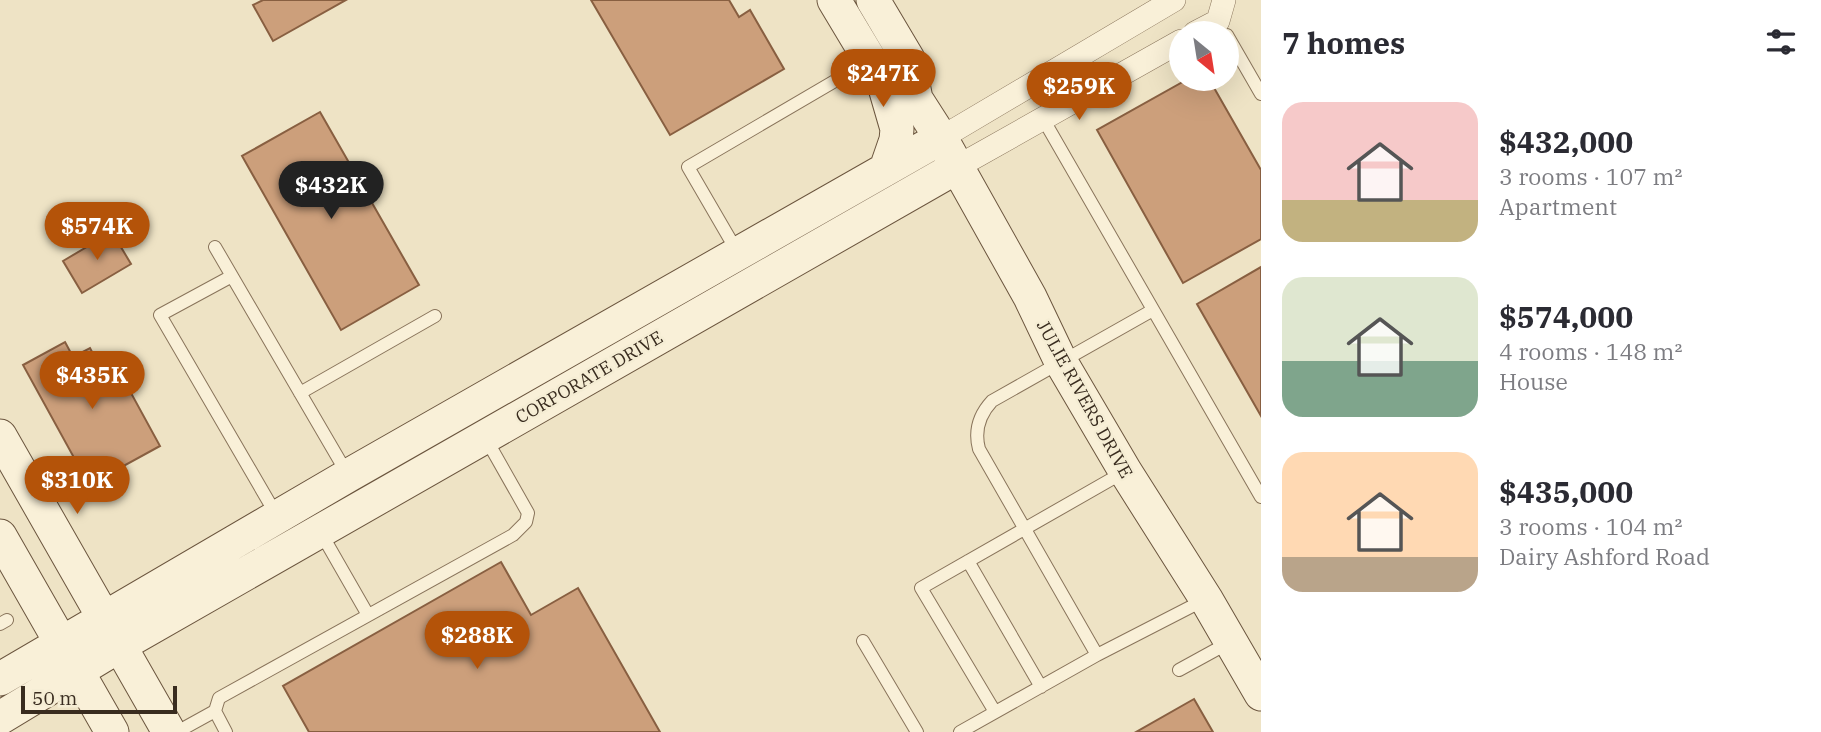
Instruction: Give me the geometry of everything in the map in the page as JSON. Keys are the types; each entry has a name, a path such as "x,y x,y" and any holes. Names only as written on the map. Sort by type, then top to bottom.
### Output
{"street":[{"name":"JULIE RIVERS DRIVE","path":"834,0 876,67 916,99 941,138 1030,298 1061,362 1259,688"},
{"name":"JULIE RIVERS DRIVE","path":"873,0 908,59 916,99"},
{"name":"CORPORATE DRIVE","path":"0,718 78,671 111,632 277,517 941,138 1174,0"},
{"name":"CORPORATE DRIVE","path":"0,679 61,642 111,632 321,532 1042,117 1169,48"},
{"path":"876,67 897,129 886,169"},
{"path":"1024,89 1042,117"},
{"path":"512,382 528,412"},
{"path":"0,436 169,732"},
{"path":"0,536 112,732"}],"lane":[{"path":"1239,51 1261,94"},
{"path":"738,253 688,167 876,67"},
{"path":"1042,117 1261,498"},
{"path":"215,247 349,475"},
{"path":"232,276 160,315 277,517"},
{"path":"1097,655 979,449 976,439 977,425 983,411 992,401 1153,310"},
{"path":"300,393 435,316"},
{"path":"177,732 215,711 219,698 513,535 526,522 528,513 484,437"},
{"path":"995,712 921,588 1125,471"},
{"path":"321,532 368,615"},
{"path":"968,561 1041,687"},
{"path":"960,732 1097,655 1206,599"},
{"path":"863,641 917,732"},
{"path":"1179,670 1230,642"},
{"path":"215,711 226,732"}],"building":[{"path":"263,0 346,0 273,41 253,5"},
{"path":"591,0 729,0 739,17 750,10 784,69 670,135"},
{"path":"1169,90 1216,91 1261,170 1261,239 1183,283 1097,130"},
{"path":"320,112 419,285 341,330 242,156"},
{"path":"112,232 131,264 82,293 63,261"},
{"path":"1261,267 1261,416 1197,304"},
{"path":"65,342 73,357 90,348 100,367 113,360 160,446 89,485 23,365"},
{"path":"501,562 531,615 578,588 660,732 309,732 283,686"},
{"path":"1194,699 1213,732 1136,732"}]}
